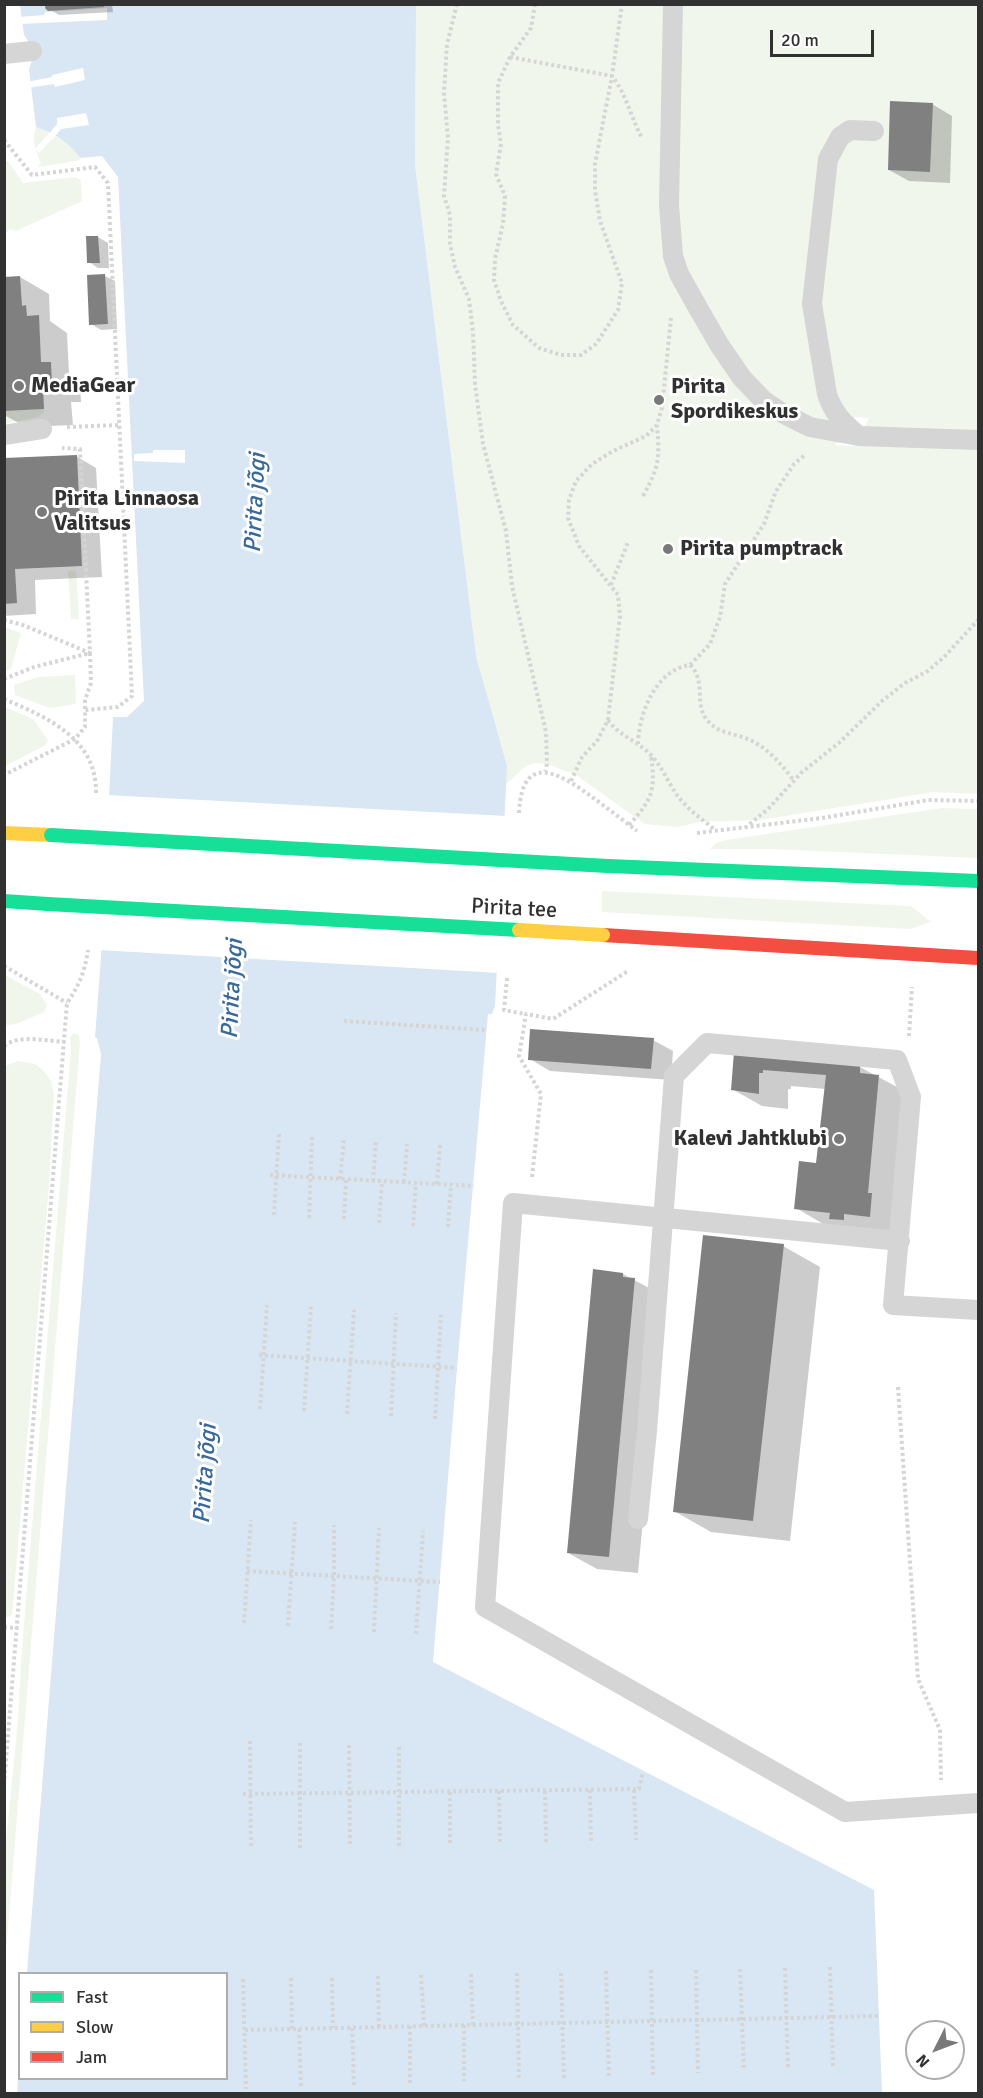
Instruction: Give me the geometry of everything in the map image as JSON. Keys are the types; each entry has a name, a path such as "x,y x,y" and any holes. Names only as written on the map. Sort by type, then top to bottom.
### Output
{"main road":[{"path":"4,833 608,866 978,881"},
{"name":"Pirita tee","path":"4,901 978,958"}],"lane":[{"path":"673,4 669,155 670,238 673,256 679,274 720,346 742,378 763,400 810,427 859,436 978,440"},
{"path":"4,54 32,51"},
{"path":"859,436 831,409 812,303 828,159 840,137 850,130 874,131"},
{"path":"4,435 42,429"},
{"path":"638,1519 674,1076 707,1043 897,1060 911,1097 893,1305 978,1310"},
{"path":"900,1241 513,1203 485,1607 845,1812 978,1803"}],"path":[{"path":"457,4 447,44 444,93 448,138 444,196 450,215 450,244 454,267 469,299 475,384 483,444 506,531 512,586 546,732 547,764 545,771"},
{"path":"534,4 531,28 510,57 498,83 498,124 501,144 496,174 505,196 494,280 513,325 539,348 561,355 581,354 596,344 618,310 621,283 600,221 595,190 595,164 612,76 622,4"},
{"path":"510,57 612,76 622,89 635,125 646,146 657,154 669,155"},
{"path":"4,140 32,175 95,167 108,183 132,696 118,707 86,710"},
{"path":"643,496 653,478 660,456 657,425 662,408 672,295 679,274"},
{"path":"42,429 119,424"},
{"path":"571,781 582,757 597,741 608,720 620,616 618,596 579,546 568,518 569,500 576,481 592,464 613,451 646,436 657,425"},
{"path":"4,775 75,740 85,727 85,700 91,683 80,449 63,449 42,429"},
{"path":"639,744 641,718 656,687 678,667 690,665 710,644 720,617 725,584 764,524 776,491 794,464 830,431"},
{"path":"611,585 628,542"},
{"path":"4,620 23,625 90,653"},
{"path":"745,828 769,808 801,773 840,742 882,700 905,683 928,671 945,656 978,620"},
{"path":"4,679 34,667 90,653"},
{"path":"690,665 696,671 701,694 700,705 709,723 732,735 751,740 781,764 795,781"},
{"path":"4,699 56,723 75,740 94,771 96,794"},
{"path":"608,720 624,737 639,744 651,755 678,796 690,810 715,830"},
{"path":"629,825 649,800 655,779 651,755"},
{"path":"519,813 519,798 526,782 536,773 545,771 571,781 642,836"},
{"path":"695,834 928,800 978,801"},
{"path":"4,1785 67,1003 79,986 85,970 88,950"},
{"path":"4,966 67,1003"},
{"path":"564,1014 634,967"},
{"path":"507,978 504,1010 526,1014"},
{"path":"897,1060 907,1053 912,986"},
{"path":"344,1022 487,1030"},
{"path":"4,1046 17,1040 65,1042"},
{"path":"274,1215 279,1133"},
{"path":"309,1218 312,1136"},
{"path":"340,1179 344,1139"},
{"path":"373,1180 376,1141"},
{"path":"404,1182 407,1144"},
{"path":"437,1184 440,1145"},
{"path":"270,1175 474,1186"},
{"path":"344,1219 346,1180"},
{"path":"379,1223 382,1181"},
{"path":"413,1226 416,1184"},
{"path":"448,1227 451,1185"},
{"path":"260,1409 267,1305"},
{"path":"304,1411 311,1307"},
{"path":"347,1414 354,1310"},
{"path":"391,1416 396,1313"},
{"path":"435,1419 441,1315"},
{"path":"262,1355 457,1368"},
{"path":"898,1387 918,1679 940,1730 941,1794 944,1805"},
{"path":"244,1623 251,1520"},
{"path":"288,1626 295,1522"},
{"path":"331,1629 334,1525"},
{"path":"374,1632 379,1528"},
{"path":"416,1634 423,1531"},
{"path":"247,1570 440,1582"},
{"path":"4,1627 18,1628"},
{"path":"250,1741 251,1849"},
{"path":"300,1743 300,1848"},
{"path":"350,1745 350,1847"},
{"path":"399,1747 399,1846"},
{"path":"243,1794 639,1790 643,1772"},
{"path":"590,1790 591,1841"},
{"path":"634,1790 636,1840"},
{"path":"499,1791 500,1843"},
{"path":"545,1791 546,1842"},
{"path":"450,1792 450,1845"},
{"path":"831,1966 833,2068"},
{"path":"785,1968 788,2070"},
{"path":"740,1969 744,2071"},
{"path":"651,1970 653,2075"},
{"path":"696,1970 698,2073"},
{"path":"606,1971 609,2076"},
{"path":"561,1972 564,2078"},
{"path":"471,1974 473,2025"},
{"path":"517,1974 519,2079"},
{"path":"421,1976 424,2026"},
{"path":"378,1977 379,2027"},
{"path":"291,1978 292,2029"},
{"path":"332,1978 333,2028"},
{"path":"243,1979 246,2089"},
{"path":"245,2030 879,2016"},
{"path":"464,2025 464,2081"},
{"path":"410,2026 410,2083"},
{"path":"352,2028 354,2085"},
{"path":"299,2029 301,2087"}],"shaded area":[{"name":"Pirita Spordikeskus","path":"416,5 978,5 978,794 934,792 760,820 700,822 678,827 645,824 576,775 547,764 535,763 526,766 505,785 506,766 476,656 415,165","holes":["855,417 869,418 854,446 835,445"]},
{"path":"36,127 50,132 35,149"},
{"path":"55,136 73,147 81,160 39,167 41,163 35,149 39,153"},
{"path":"5,161 8,161 23,183 76,177 81,181 82,201 16,231 10,229 5,234"},
{"path":"44,409 38,417 5,424 5,411"},
{"path":"76,570 79,619 71,619 68,571"},
{"path":"5,627 21,633 11,669 5,671"},
{"path":"75,675 76,704 50,708 15,695 14,685 38,677"},
{"path":"5,707 33,719 48,740 46,745 5,766"},
{"path":"942,808 978,809 978,858 770,849 710,849 716,843 726,840"},
{"path":"602,891 911,906 931,922 910,929 602,912"},
{"path":"5,975 40,994 47,1005 44,1012 16,1024 5,1025"},
{"path":"73,1033 79,1035 80,1043 5,1965 6,1841 18,1720 71,1049 70,1038"},
{"path":"18,1061 35,1064 42,1069 51,1081 54,1094 49,1184 12,1615 5,1618 4,1066"}],"water":[{"name":"Pirita jõgi","path":"20,5 416,5 415,165 476,656 507,766 495,1006 492,1014 488,1014 433,1662 874,1890 882,2093 17,2094 18,2080 228,2080 228,1972 27,1972 101,1054 95,1037 113,717 127,717 144,701 118,177 102,156 80,158 61,139 36,127 29,69 33,57 31,46 24,35"}],"pier":[{"path":"107,8 107,20 20,24 19,17 44,15 45,12"},
{"path":"83,68 85,80 55,87 54,84 28,88 27,82"},
{"path":"86,113 89,125 61,129 53,139 48,135 57,124 57,118"},
{"path":"153,450 185,450 185,463 134,461 134,454 153,453"},
{"path":"106,795 507,816 499,973 98,950"}],"building":[{"path":"46,4 104,4 104,7 48,11 45,8"},
{"path":"890,101 933,103 930,172 888,170"},
{"path":"86,236 98,236 100,263 87,263"},
{"path":"105,274 108,324 89,325 87,275"},
{"path":"20,276 22,306 26,305 27,316 39,315 41,362 51,362 52,386 43,386 44,409 4,411 4,277"},
{"name":"Pirita Linnaosa Valitsus","path":"77,455 82,566 15,569 17,603 4,604 4,458"},
{"path":"530,1029 654,1038 651,1069 528,1060"},
{"path":"734,1052 860,1066 860,1073 879,1075 868,1193 872,1193 870,1217 844,1214 844,1220 829,1219 830,1213 794,1209 799,1161 816,1163 826,1075 763,1070 763,1073 759,1073 759,1094 731,1090"},
{"path":"703,1235 784,1244 753,1521 673,1512"},
{"path":"593,1269 623,1273 623,1277 635,1278 609,1557 567,1553"}],"traffic: fast":[{"path":"51,835 608,866"},
{"path":"608,866 978,881"},
{"path":"4,901 48,904"},
{"path":"48,904 519,930"}],"traffic: slow":[{"path":"4,833 51,835"},
{"path":"519,930 603,935"}],"traffic: jam":[{"path":"603,935 978,958"}],"place":[{"name":"MediaGear","path":"19,386"},
{"name":"Pirita Spordikeskus","path":"659,400"},
{"name":"Pirita Linnaosa Valitsus","path":"42,512"},
{"name":"Pirita pumptrack","path":"668,549"},
{"name":"Kalevi Jahtklubi","path":"839,1139"}]}
